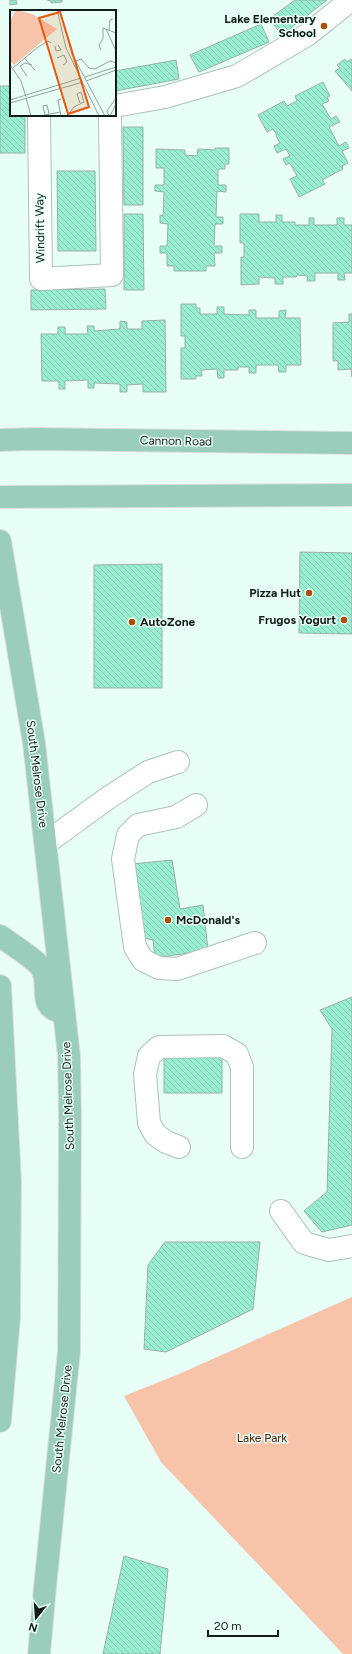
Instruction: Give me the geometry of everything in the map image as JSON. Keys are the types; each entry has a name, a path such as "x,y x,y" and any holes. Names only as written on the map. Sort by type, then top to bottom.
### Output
{"main road":[{"name":"Cannon Road","path":"0,440 35,438 352,444"},
{"path":"0,497 352,495"},
{"name":"South Melrose Drive","path":"0,541 34,743 69,1056 69,1351 44,1587 39,1654"},
{"path":"0,936 40,966 44,974 48,1004 51,1008 64,1013"},
{"path":"0,986 10,1181 9,1318 0,1421"}],"street":[{"path":"116,106 165,97 237,76 306,35 351,0"},
{"name":"Windrift Way","path":"39,116 41,279 112,275 110,116"},
{"path":"46,844 108,798 148,772 178,762"},
{"path":"196,805 176,817 138,825 128,835 123,859 135,948 143,960 159,968 177,969 255,943"},
{"path":"179,1147 166,1142 155,1134 149,1123 145,1074 149,1056 159,1047 223,1046 237,1054 242,1067 242,1147"},
{"path":"281,1211 304,1243 330,1250 352,1246"}],"green space":[{"name":"Lake Park","path":"352,1297 352,1654 343,1654 161,1462 124,1396 179,1374"}],"building":[{"path":"10,0 16,0 17,4 10,5"},
{"path":"47,0 62,0 62,2 51,3 51,1"},
{"path":"295,0 327,0 282,35 269,19"},
{"path":"261,24 269,42 199,72 190,55"},
{"path":"345,59 347,62 351,59 352,60 352,91 335,71 340,68 337,65"},
{"path":"176,60 179,79 116,91 116,71"},
{"path":"323,82 330,96 327,97 329,101 322,104 331,119 336,116 340,122 329,127 339,146 346,142 349,148 342,151 348,163 342,166 343,169 322,180 325,184 299,197 290,179 297,176 290,163 286,165 283,159 290,156 286,149 277,153 274,146 280,143 276,136 277,135 273,129 267,132 258,115 284,101 287,106 297,101 295,96"},
{"path":"0,86 10,86 10,116 25,116 25,153 0,153"},
{"path":"123,127 143,127 143,205 124,205"},
{"path":"215,148 229,148 229,164 225,164 225,169 218,169 218,185 226,185 226,192 217,191 216,217 223,217 223,224 215,224 214,246 222,246 222,253 214,253 215,266 206,266 206,271 174,271 174,266 167,266 167,253 160,253 160,246 167,246 168,224 160,223 160,215 163,216 164,192 155,191 155,185 164,185 164,168 156,168 156,149 185,150 185,155 197,156 198,149 215,150"},
{"path":"57,171 95,171 96,251 58,251"},
{"path":"124,214 143,214 144,290 124,290"},
{"path":"240,214 259,214 259,222 276,222 276,215 282,215 282,222 295,222 295,225 309,225 309,218 314,218 314,225 337,225 337,218 344,218 344,225 352,225 352,273 344,273 345,280 338,280 338,273 315,273 315,281 307,281 308,276 297,275 296,277 283,277 283,284 275,284 275,278 259,277 259,284 241,285 241,257 244,257 244,243 240,243"},
{"path":"105,289 106,309 31,310 31,290"},
{"path":"181,304 196,304 196,308 200,308 200,314 217,314 217,307 224,307 224,314 249,315 249,310 256,310 256,318 279,318 279,311 286,310 285,318 300,318 301,365 286,365 286,372 279,372 278,365 256,365 256,373 249,373 249,367 238,367 238,370 224,370 224,378 218,378 217,369 201,370 202,376 196,376 196,379 181,379 181,348 185,348 185,336 181,336"},
{"path":"349,314 352,314 352,377 351,369 338,370 338,361 333,361 333,323 349,322"},
{"path":"165,320 166,392 143,392 143,384 127,385 127,392 120,392 120,384 94,383 94,388 88,388 88,380 65,381 65,389 59,389 59,381 42,381 41,334 58,334 58,327 65,327 65,334 88,334 87,326 94,326 94,331 120,329 120,321 127,322 127,329 142,329 142,321"},
{"path":"300,552 352,553 352,634 299,633"},
{"path":"162,564 162,688 94,688 94,565"},
{"path":"172,860 180,909 203,905 208,950 155,958 153,940 144,938 132,864"},
{"path":"352,997 352,1225 322,1232 304,1211 327,1192 332,1029 320,1010"},
{"path":"164,1054 222,1055 222,1093 164,1093"},
{"path":"165,1242 260,1242 253,1309 166,1352 144,1349 148,1265"},
{"path":"124,1556 168,1569 160,1654 103,1654"}],"place":[{"name":"Lake Elementary School","path":"324,26"},
{"name":"Pizza Hut","path":"309,593"},
{"name":"Frugos Yogurt","path":"344,620"},
{"name":"AutoZone","path":"132,622"},
{"name":"McDonald's","path":"168,920"}]}
